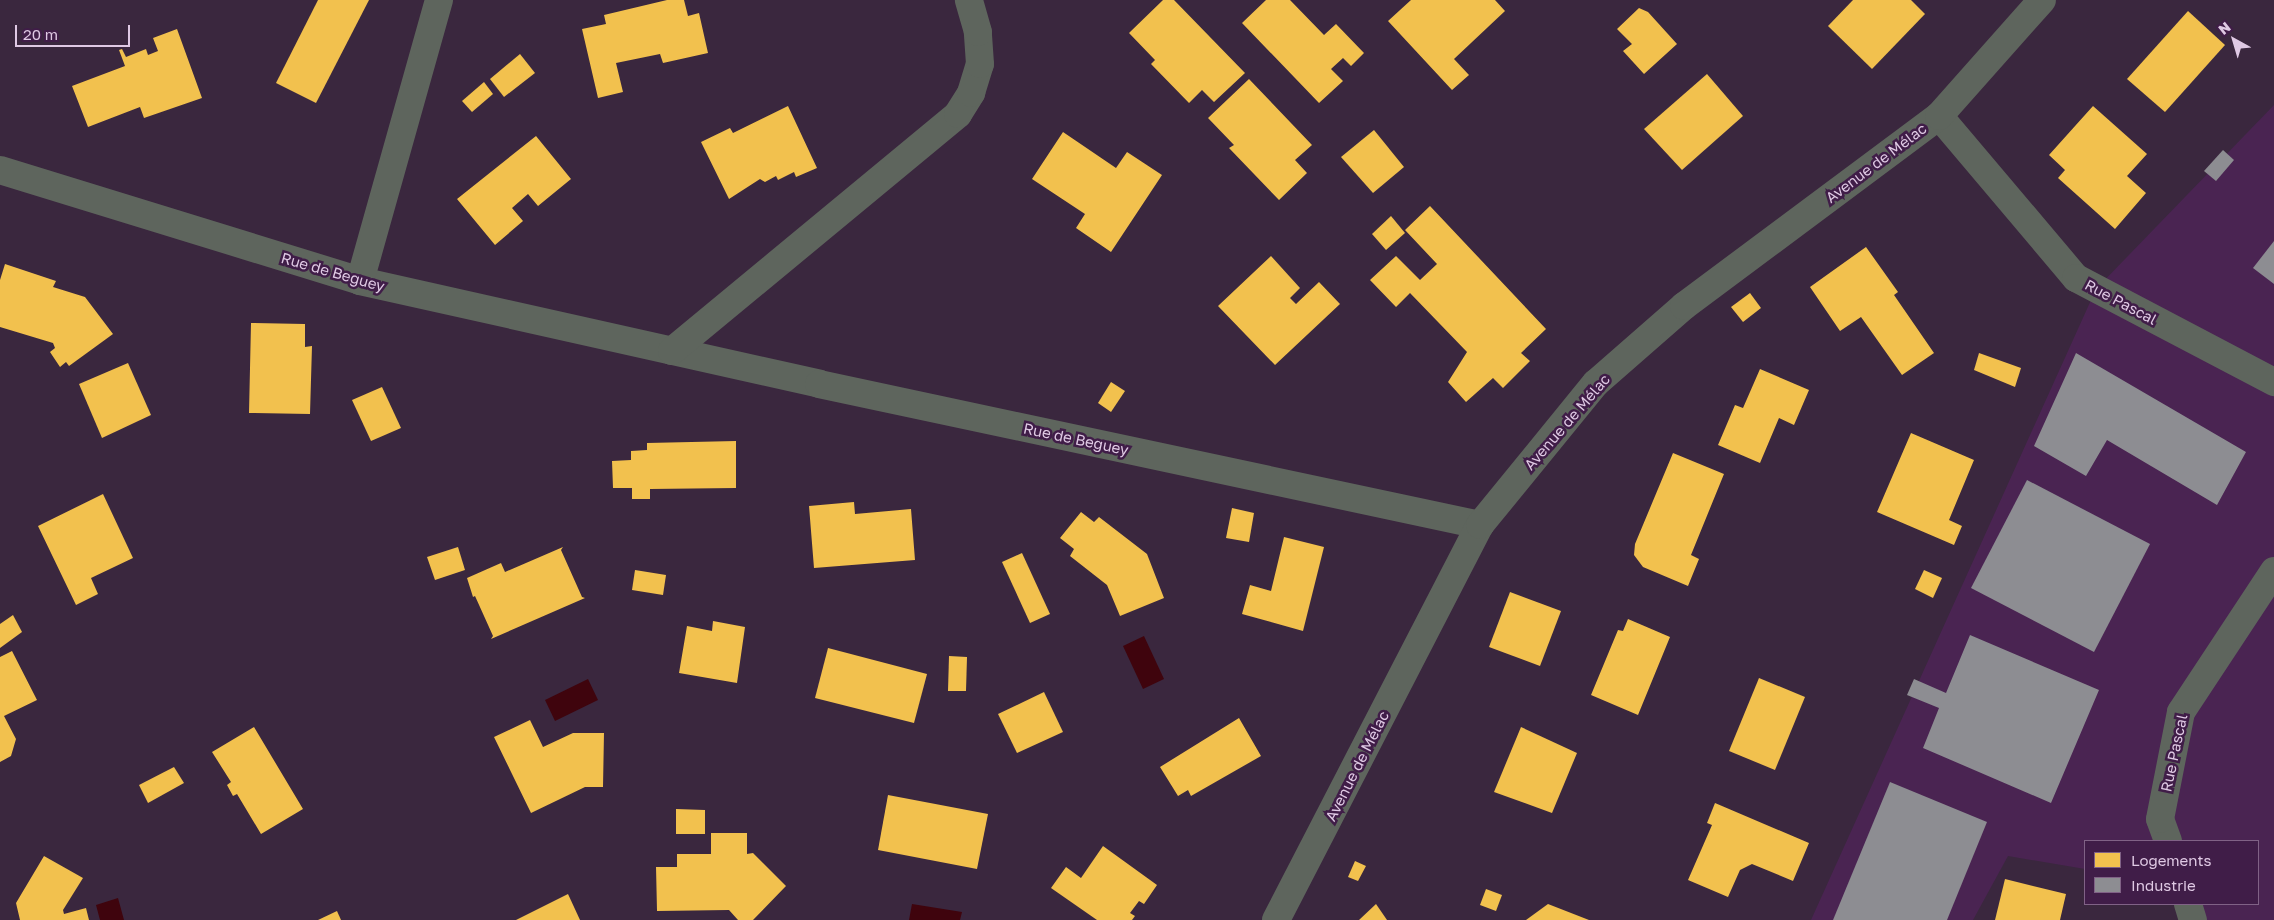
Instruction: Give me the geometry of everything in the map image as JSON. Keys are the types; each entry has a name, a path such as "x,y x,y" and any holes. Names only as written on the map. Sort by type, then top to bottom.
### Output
{"street":[{"path":"360,281 439,0"},
{"path":"672,351 958,114 971,93 980,64 978,32 968,0"},
{"name":"Avenue de Mélac","path":"1276,920 1480,525 1604,377 1684,306 1939,116 2042,0"},
{"name":"Rue Pascal","path":"1939,116 2076,278 2274,382"},
{"name":"Rue de Beguey","path":"0,170 360,281 672,351 1480,525"},
{"name":"Rue Pascal","path":"2168,840 2160,819 2181,712 2274,571"},
{"path":"2188,905 2193,920"}],"shaded area":[{"path":"2274,105 2274,920 2196,920 2190,905 2259,905 2259,840 2084,840 2084,869 2008,856 1973,920 1811,920 2096,289"},
{"path":"1144,636 1164,679 1143,689 1123,646"},
{"path":"588,679 598,700 555,721 545,700"},
{"path":"118,898 124,920 100,920 96,905"},
{"path":"912,904 962,912 960,920 909,920"}],"building: Logements":[{"path":"318,0 369,0 316,103 276,83"},
{"path":"667,0 684,0 688,16 699,13 708,53 663,63 660,54 616,63 623,92 598,98 582,29 606,24 604,15"},
{"path":"1163,0 1174,0 1245,73 1214,102 1202,90 1189,103 1151,64 1155,60 1129,33"},
{"path":"1266,0 1290,0 1324,35 1336,24 1364,53 1351,66 1343,58 1331,69 1343,81 1319,103 1242,23"},
{"path":"1411,0 1495,0 1505,11 1454,59 1469,75 1452,90 1388,21"},
{"path":"1853,0 1911,0 1925,14 1872,69 1828,26"},
{"path":"1639,8 1648,12 1677,44 1644,74 1623,51 1632,44 1617,29"},
{"path":"2188,11 2225,45 2165,112 2127,79"},
{"path":"177,29 202,98 144,118 140,107 88,127 72,86 125,66 119,50 122,49 126,57 146,49 148,55 158,51 153,38"},
{"path":"520,54 535,73 504,97 490,79"},
{"path":"1707,74 1743,116 1682,170 1644,129"},
{"path":"1249,79 1312,145 1295,160 1307,173 1279,200 1229,148 1234,145 1208,118"},
{"path":"484,82 493,94 472,112 462,101"},
{"path":"788,106 817,168 796,177 794,172 778,180 776,176 765,182 760,179 729,199 701,142 730,128 733,133"},
{"path":"2093,106 2147,154 2127,176 2146,193 2115,229 2058,178 2065,170 2049,155"},
{"path":"1374,130 1404,167 1373,193 1341,157"},
{"path":"1063,132 1116,168 1127,152 1162,175 1111,252 1076,228 1085,214 1032,179"},
{"path":"536,136 571,179 538,206 528,194 512,208 523,221 495,245 457,199"},
{"path":"1430,206 1546,329 1521,353 1530,361 1503,388 1493,378 1466,402 1448,382 1467,352 1410,293 1396,307 1370,280 1396,256 1420,280 1437,264 1405,230"},
{"path":"1391,216 1405,233 1386,250 1372,234"},
{"path":"1866,247 1898,292 1894,295 1934,353 1902,375 1861,317 1840,331 1810,287"},
{"path":"1271,256 1300,288 1290,298 1296,304 1319,282 1340,304 1275,365 1218,306"},
{"path":"5,264 56,281 53,287 85,297 113,334 69,366 66,362 60,367 50,352 55,348 53,343 0,327 0,280"},
{"path":"1750,293 1761,308 1743,322 1731,307"},
{"path":"251,323 305,324 305,347 312,346 310,414 249,413"},
{"path":"1979,353 2021,368 2015,387 1974,370"},
{"path":"128,363 151,415 102,438 79,384"},
{"path":"1760,369 1809,390 1794,425 1779,418 1760,463 1718,445 1735,405 1743,408"},
{"path":"1111,382 1125,391 1111,412 1098,403"},
{"path":"382,387 401,428 371,441 352,400"},
{"path":"1911,433 1974,460 1949,520 1962,526 1954,545 1877,512"},
{"path":"736,441 736,488 650,489 650,499 632,499 632,488 613,488 612,461 631,460 631,451 647,450 647,443"},
{"path":"1673,453 1724,474 1691,555 1699,559 1688,586 1643,567 1634,555 1635,544"},
{"path":"103,494 133,558 91,578 98,594 76,605 38,526"},
{"path":"854,502 855,514 911,509 915,560 814,568 809,506"},
{"path":"1232,508 1254,513 1249,542 1226,538"},
{"path":"1081,512 1094,522 1099,517 1147,554 1164,598 1120,616 1107,585 1070,556 1074,549 1060,538"},
{"path":"1284,537 1324,547 1303,631 1242,614 1250,585 1271,591"},
{"path":"458,547 465,570 435,580 427,557"},
{"path":"563,547 561,550 582,597 585,598 491,639 493,636 475,596 473,597 467,578 501,563 505,572"},
{"path":"1022,553 1050,614 1030,623 1002,562"},
{"path":"635,570 666,575 663,595 632,590"},
{"path":"1924,570 1942,578 1933,598 1915,589"},
{"path":"1510,592 1561,611 1540,666 1489,647"},
{"path":"13,615 22,632 0,648 0,624"},
{"path":"1628,619 1670,637 1638,715 1591,695 1618,630 1623,631"},
{"path":"713,621 745,627 737,683 679,673 687,626 712,631"},
{"path":"828,648 927,674 914,723 815,698"},
{"path":"12,651 37,700 4,716 16,739 11,756 0,762 0,657"},
{"path":"949,656 967,657 966,691 948,691"},
{"path":"1759,678 1805,697 1775,770 1729,751"},
{"path":"1044,692 1063,732 1017,753 998,714"},
{"path":"1239,718 1261,756 1191,796 1188,790 1178,796 1160,767"},
{"path":"530,720 543,747 573,733 604,733 603,787 585,787 531,813 494,737"},
{"path":"254,727 303,809 261,834 237,794 233,796 227,785 231,782 212,752"},
{"path":"1521,727 1577,753 1552,813 1494,792"},
{"path":"174,767 184,783 148,803 139,785"},
{"path":"888,795 988,814 977,869 878,850"},
{"path":"1715,803 1809,843 1793,881 1752,864 1740,870 1728,897 1688,880 1712,825 1707,823"},
{"path":"676,809 705,810 705,834 676,834"},
{"path":"711,833 747,833 747,854 753,853 786,886 753,920 738,920 729,910 657,911 656,867 677,867 677,854 711,854"},
{"path":"1103,846 1157,885 1144,904 1139,901 1130,913 1135,916 1132,920 1097,920 1051,888 1066,867 1081,878"},
{"path":"44,856 83,878 63,910 64,914 86,908 89,920 20,920 16,903"},
{"path":"1355,861 1366,866 1358,881 1348,877"},
{"path":"2005,879 2066,894 2060,920 1995,920"},
{"path":"1486,889 1502,895 1496,911 1480,905"},
{"path":"568,894 580,920 516,920"},
{"path":"1376,904 1387,920 1359,920"},
{"path":"1548,904 1589,920 1526,920"},
{"path":"337,911 341,920 318,920"}],"building: Industrie":[{"path":"2223,150 2234,160 2216,181 2204,171"},
{"path":"2274,241 2274,284 2253,268"},
{"path":"2076,353 2246,452 2217,505 2107,440 2086,476 2034,446"},
{"path":"2027,480 2150,544 2094,652 1971,588"},
{"path":"1970,635 2099,690 2051,803 1923,748 1939,708 1907,695 1914,679 1946,693"},
{"path":"1890,782 1987,822 1947,920 1833,920"}]}
